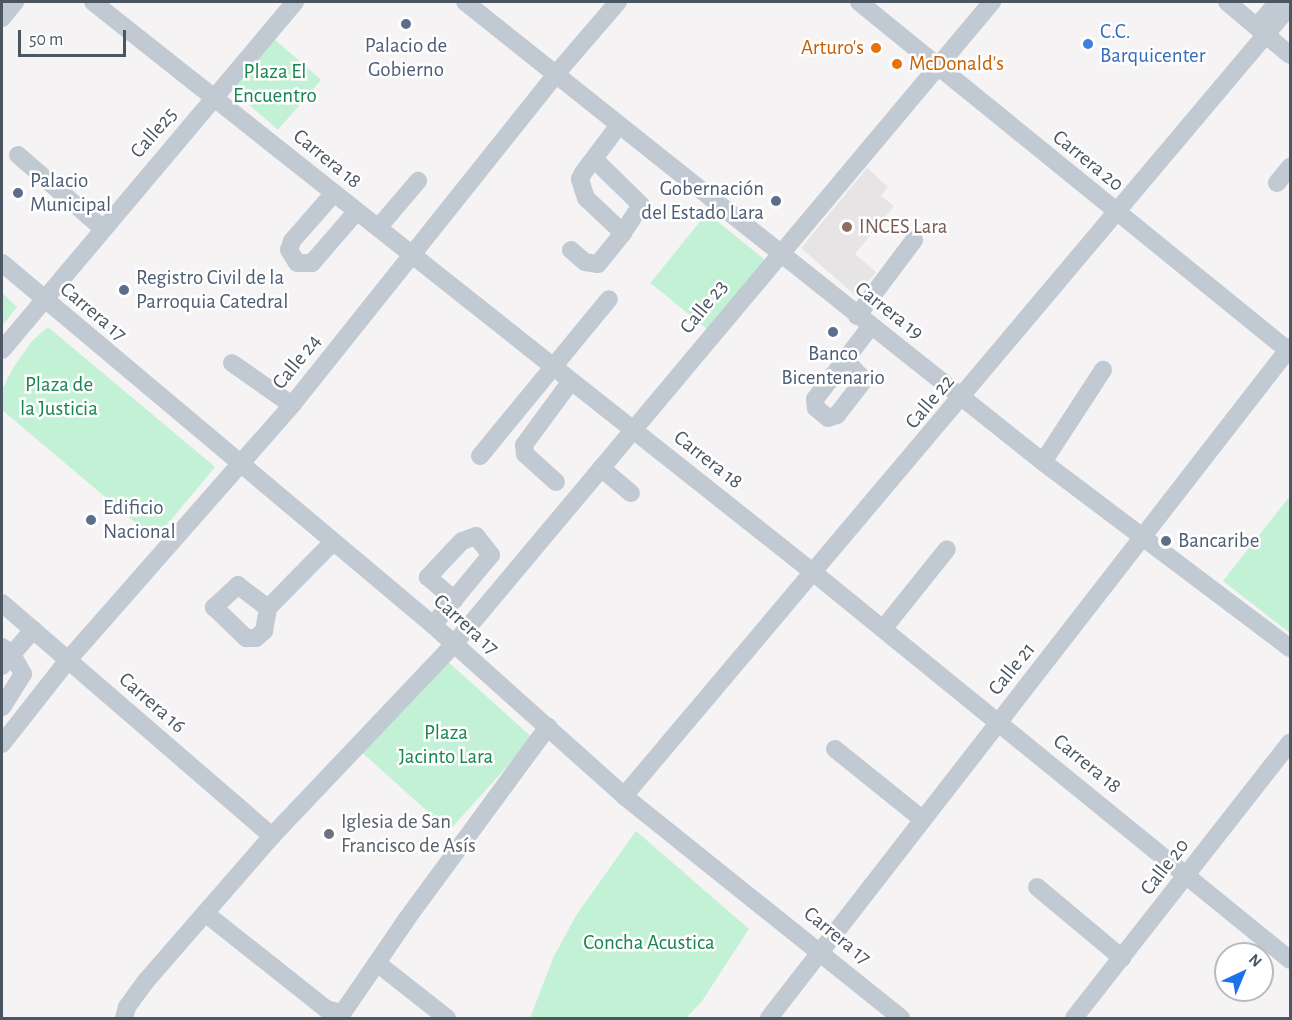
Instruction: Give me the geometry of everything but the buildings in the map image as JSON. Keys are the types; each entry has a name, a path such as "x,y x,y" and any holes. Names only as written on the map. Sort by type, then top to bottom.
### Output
{"street":[{"path":"2,18 15,2"},
{"name":"Carrera 18","path":"93,2 814,573 1188,874 1290,960"},
{"name":"Calle25","path":"2,350 102,228 295,2"},
{"name":"Carrera 19","path":"465,2 1043,462 1146,537 1290,648"},
{"name":"Calle 24","path":"2,744 68,660 237,464 292,405 411,253 556,74 618,2"},
{"name":"Carrera 20","path":"860,2 1115,213 1290,350"},
{"name":"Calle 23","path":"124,1018 127,1007 146,981 272,836 454,644 778,253 992,2"},
{"path":"1227,2 1290,55"},
{"path":"1261,30 1278,2"},
{"path":"1261,30 1290,6"},
{"name":"Calle 22","path":"624,796 963,399 1261,30"},
{"path":"619,124 580,179 586,198 623,232"},
{"path":"18,154 102,228"},
{"path":"571,250 585,262 598,264 642,205 594,159"},
{"path":"1277,183 1290,167"},
{"path":"378,228 418,181"},
{"path":"334,193 292,241 289,250 297,263 312,263 356,212"},
{"path":"845,360 864,321 914,240"},
{"name":"Carrera 17","path":"2,263 237,464 433,625 624,796 820,950 901,1018"},
{"path":"480,456 609,299"},
{"name":"Calle 21","path":"769,1018 1290,350"},
{"path":"232,363 292,405"},
{"path":"1043,462 1102,370"},
{"path":"556,482 525,454 524,446 571,381"},
{"path":"601,468 631,493"},
{"path":"268,608 333,542"},
{"path":"883,629 947,549"},
{"path":"433,625 454,600"},
{"name":"Carrera 16","path":"2,603 272,836"},
{"path":"2,707 23,674 5,656 33,630"},
{"path":"205,913 326,1009 341,1016 548,727"},
{"name":"Calle 20","path":"1074,1018 1290,742"},
{"path":"835,748 922,819"},
{"path":"1037,887 1122,957"},
{"path":"377,963 447,1018"}],"shaded area":[{"name":"INCES Lara","path":"867,168 888,187 881,196 894,206 855,254 876,272 856,296 801,248"}],"green space":[{"name":"Plaza El Encuentro","path":"273,38 321,80 278,130 230,88"},
{"path":"707,213 767,261 710,331 650,283"},
{"path":"2,293 17,307 2,326"},
{"name":"Plaza de la Justicia","path":"48,327 215,467 155,539 2,410 2,390 13,368 32,341"},
{"path":"1290,496 1290,633 1223,581"},
{"name":"Plaza Jacinto Lara","path":"445,659 533,738 449,831 361,752"},
{"name":"Concha Acustica","path":"636,831 749,929 702,1001 686,1018 530,1018 554,956 577,914"}],"place":[{"name":"Palacio de Gobierno","path":"406,24"},
{"name":"C.C. Barquicenter","path":"1088,44"},
{"name":"Arturo's","path":"876,48"},
{"name":"McDonald's","path":"897,64"},
{"name":"Palacio Municipal","path":"18,193"},
{"name":"Gobernación del Estado Lara","path":"776,201"},
{"name":"INCES Lara","path":"847,227"},
{"name":"Registro Civil de la Parroquia Catedral","path":"124,290"},
{"name":"Banco Bicentenario","path":"833,332"},
{"name":"Edificio Nacional","path":"91,520"},
{"name":"Bancaribe","path":"1166,541"},
{"name":"Iglesia de San Francisco de Asís","path":"329,834"}]}
